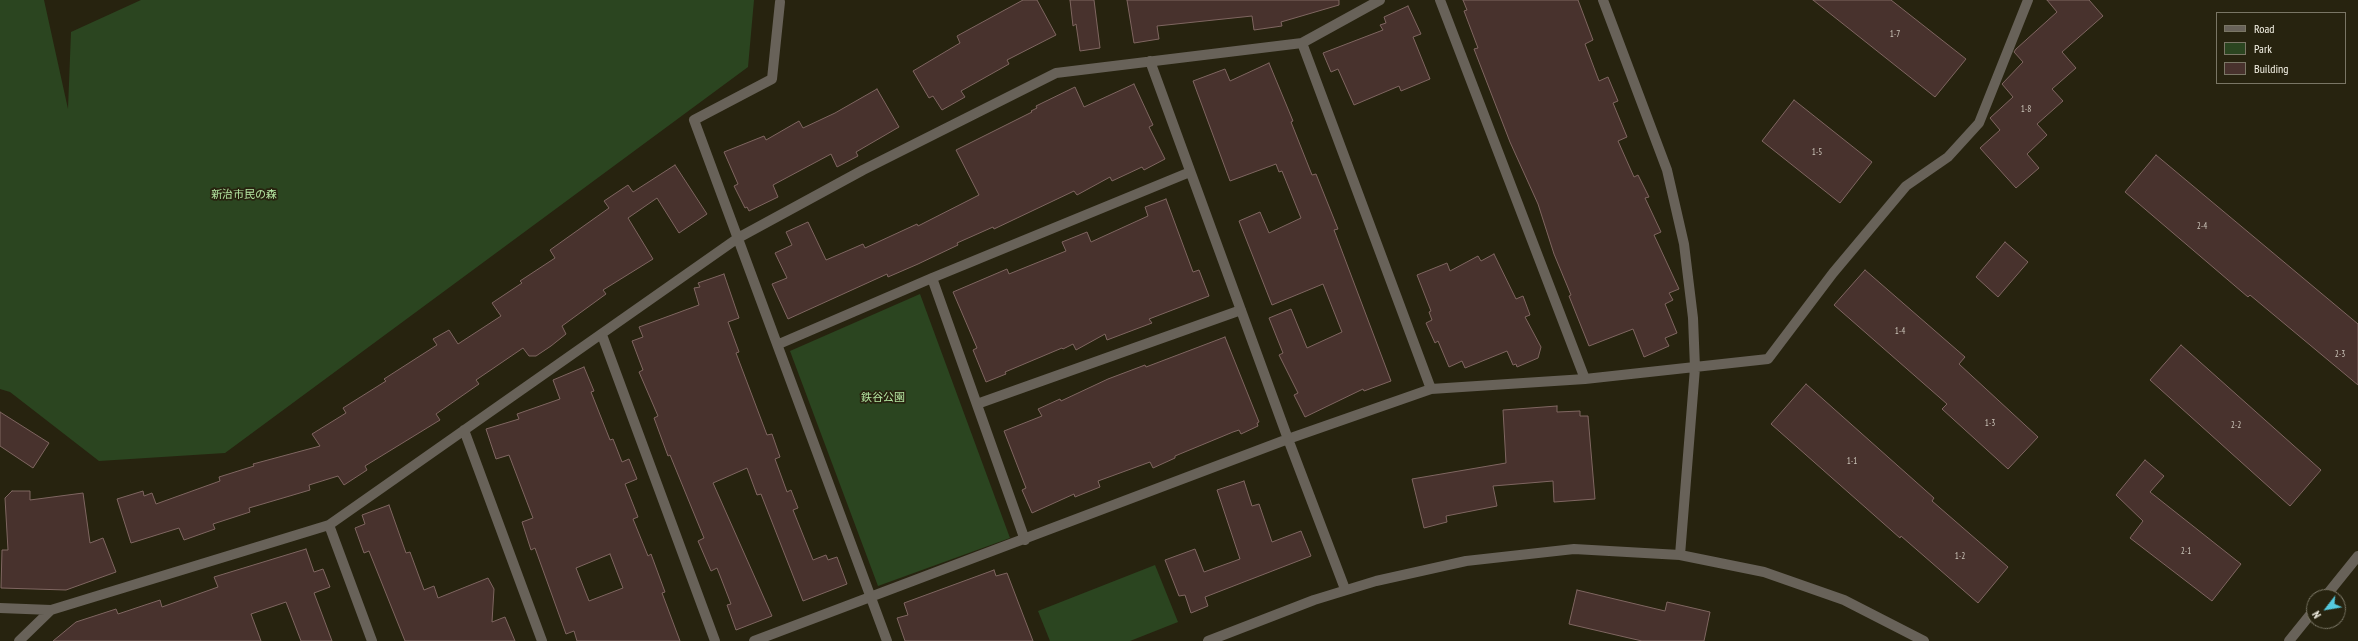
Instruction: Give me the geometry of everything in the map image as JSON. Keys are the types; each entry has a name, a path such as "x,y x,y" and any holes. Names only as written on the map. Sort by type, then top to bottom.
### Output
{"street":[{"path":"0,608 51,610 329,525 602,335 738,238 863,170 1056,73 1302,43 1380,0"},
{"path":"1440,0 1584,379"},
{"path":"1603,0 1667,170 1684,244 1692,318 1695,368 1680,555"},
{"path":"754,641 1025,540 1288,439 1431,389 1584,379 1768,359 1834,273 1906,186 1948,157 1979,123 2028,0"},
{"path":"780,2 772,79 694,120 779,344 887,641"},
{"path":"1302,43 1431,389"},
{"path":"1150,61 1288,439 1345,589"},
{"path":"779,344 932,278 1190,172"},
{"path":"932,278 1025,540"},
{"path":"977,404 1241,310"},
{"path":"602,335 715,641"},
{"path":"464,430 542,641"},
{"path":"329,525 371,641"},
{"path":"1208,641 1345,589 1466,561 1574,549 1680,555 1764,572 1844,600 1924,641"},
{"path":"2331,589 2358,556"},
{"path":"19,641 51,610"},
{"path":"2288,641 2306,620"}],"green space":[{"name":"新治市民の森","path":"0,0 44,0 68,109 71,32 141,0 754,0 748,67 225,453 99,461 10,392 0,389"},
{"name":"鉄谷公園","path":"920,294 1010,538 878,586 790,351"},
{"path":"1155,565 1178,622 1130,641 1050,641 1038,611"}],"building":[{"path":"1023,0 1037,0 1056,35 1007,60 1009,64 961,91 965,97 942,110 933,96 929,98 913,71 960,43 957,36"},
{"path":"1070,0 1094,0 1100,48 1080,51 1076,24 1073,26"},
{"path":"1127,0 1339,0 1339,5 1281,22 1282,26 1254,30 1252,16 1157,26 1159,39 1134,43"},
{"path":"1463,0 1578,0 1593,40 1585,44 1599,81 1608,77 1618,101 1613,103 1627,137 1618,141 1634,177 1638,175 1649,197 1645,198 1661,232 1654,235 1679,289 1669,293 1673,300 1665,304 1677,333 1665,338 1669,346 1644,357 1633,329 1589,346 1569,296 1571,295 1554,254 1538,204 1510,142 1474,49 1478,48 1464,11 1467,10"},
{"path":"1813,0 1891,0 1966,59 1935,97"},
{"path":"2047,0 2089,0 2103,16 2062,52 2076,68 2052,89 2063,101 2037,124 2047,135 2027,154 2039,168 2016,188 1980,148 2000,130 1990,118 2013,97 2002,84 2023,62 2014,52 2057,12"},
{"path":"1408,6 1421,34 1413,37 1430,79 1401,91 1399,86 1354,105 1338,69 1331,72 1323,53 1383,30 1380,25 1386,23 1384,17"},
{"path":"1269,63 1293,121 1291,122 1312,175 1316,174 1338,229 1334,230 1391,381 1364,391 1363,389 1305,417 1294,395 1298,393 1279,355 1283,353 1269,318 1291,309 1307,348 1342,332 1323,284 1272,305 1239,221 1260,212 1269,233 1301,218 1282,171 1279,172 1276,164 1230,181 1193,81 1225,69 1230,81"},
{"path":"1134,84 1153,125 1149,127 1165,159 1144,170 1142,167 1112,181 1110,177 1077,195 1074,191 994,229 993,227 957,243 958,245 918,264 888,277 887,274 788,319 772,284 787,278 775,253 792,245 786,232 808,222 826,260 863,244 865,248 917,224 918,226 979,195 956,150 1032,112 1031,111 1037,108 1036,106 1075,87 1084,107"},
{"path":"877,89 899,127 856,152 858,156 837,167 831,154 773,185 778,197 749,211 747,207 745,208 734,186 738,184 724,152 764,136 766,140 799,121 803,128 835,113"},
{"path":"1794,100 1872,162 1840,203 1762,141"},
{"path":"2156,155 2358,324 2358,385 2250,295 2248,297 2125,192"},
{"path":"675,165 707,214 679,233 657,198 628,218 653,259 603,290 606,294 562,326 566,334 551,346 536,356 529,356 523,348 476,380 479,384 436,414 440,420 365,466 367,470 344,485 338,476 309,485 310,490 249,508 250,512 213,524 215,529 184,540 179,528 131,543 117,499 143,491 144,496 152,493 156,504 220,481 219,477 254,466 253,464 320,446 312,434 346,413 343,408 386,381 384,379 437,345 433,339 449,330 458,344 501,316 492,303 522,283 520,281 555,258 550,250 609,208 604,201 628,185 633,192"},
{"path":"1166,199 1193,272 1199,270 1209,296 1149,319 1152,323 1107,340 1105,334 1076,350 1073,344 1005,372 1006,374 986,382 973,350 977,348 953,292 1007,269 1009,274 1066,251 1062,242 1087,232 1091,242 1148,216 1145,207"},
{"path":"2005,242 2028,262 1998,297 1976,277"},
{"path":"1494,254 1516,299 1523,296 1530,315 1525,317 1541,347 1538,358 1517,367 1516,364 1513,365 1507,351 1465,368 1462,361 1449,367 1438,341 1435,343 1426,323 1432,320 1429,312 1431,311 1417,275 1447,263 1450,271 1478,256 1481,261"},
{"path":"1865,270 1965,357 1959,364 2038,437 2008,469 1942,409 1947,404 1834,305"},
{"path":"724,274 739,318 728,322 739,352 736,353 767,435 772,434 780,457 775,459 787,492 791,490 798,508 793,510 813,560 826,555 828,560 837,557 847,584 803,601 761,494 757,495 747,468 713,483 772,616 736,630 727,605 731,604 717,568 711,571 698,541 704,538 670,455 668,456 654,418 658,416 639,372 643,370 632,341 643,337 639,327 699,305 694,288 700,287 698,283"},
{"path":"1225,337 1259,422 1257,423 1258,426 1241,434 1239,430 1233,432 1175,456 1175,458 1153,468 1150,462 1098,481 1100,487 1075,497 1074,494 1032,513 1022,490 1026,488 1004,431 1042,416 1038,409 1060,399 1061,401 1108,379 1145,365 1146,367"},
{"path":"2181,345 2321,470 2290,506 2150,380"},
{"path":"584,367 594,391 591,392 610,440 613,439 622,462 629,459 637,479 625,484 638,517 633,519 648,556 651,554 665,592 662,593 680,641 577,641 574,631 566,634 535,548 531,550 522,522 533,518 509,455 496,459 486,429 519,419 517,414 560,399 553,380","holes":["610,554 623,588 589,601 576,568"]},
{"path":"1806,384 1934,498 1932,501 2008,567 1978,603 1901,536 1900,538 1771,424"},
{"path":"1557,406 1557,412 1580,411 1580,416 1588,416 1595,499 1554,502 1553,481 1493,486 1497,506 1446,516 1447,522 1424,528 1412,479 1506,463 1503,410"},
{"path":"0,412 49,443 33,468 0,446"},
{"path":"2145,460 2164,476 2150,492 2241,564 2212,601 2130,538 2143,521 2116,495"},
{"path":"1244,481 1252,506 1259,504 1272,542 1301,531 1311,556 1205,597 1208,606 1191,613 1185,595 1179,596 1165,560 1195,549 1204,572 1240,559 1217,490"},
{"path":"12,491 30,491 30,500 83,493 90,543 103,538 116,572 66,590 1,588 2,550 8,550 5,498"},
{"path":"389,505 406,553 410,552 424,590 434,586 438,598 488,578 494,589 492,622 505,617 515,641 405,641 369,551 364,553 355,528 365,524 362,515"},
{"path":"306,549 314,572 323,569 330,587 314,593 332,641 301,641 286,602 251,614 261,641 53,641 76,622 116,609 118,614 160,600 162,607 218,587 214,577"},
{"path":"994,570 996,576 1007,573 1033,641 905,641 897,618 908,615 904,603"},
{"path":"1577,590 1665,611 1667,602 1710,612 1704,641 1642,641 1569,624"}]}
